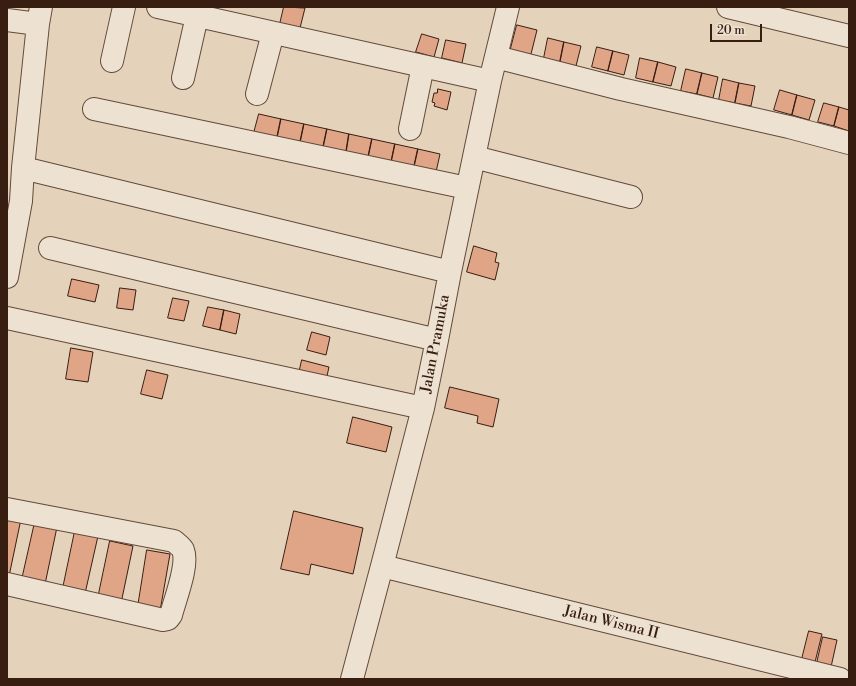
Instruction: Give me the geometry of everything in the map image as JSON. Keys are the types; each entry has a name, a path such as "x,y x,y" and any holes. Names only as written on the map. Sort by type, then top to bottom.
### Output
{"street":[{"path":"112,61 124,7"},
{"path":"158,7 490,81"},
{"name":"Jalan Pramuka","path":"353,679 423,408 467,188 490,81 508,7"},
{"path":"728,7 849,36"},
{"path":"7,20 40,16 23,168 14,201 7,277"},
{"path":"183,78 197,16"},
{"path":"257,94 273,33"},
{"path":"496,57 622,89 789,126 849,143"},
{"path":"410,129 423,66"},
{"path":"94,109 467,188"},
{"path":"474,157 631,197"},
{"path":"23,168 450,272"},
{"path":"50,248 437,340"},
{"path":"7,318 423,408"},
{"path":"7,509 174,541 183,549 185,561 184,571 170,615 168,619 163,620 7,584"},
{"name":"Jalan Wisma II","path":"382,566 840,679"}],"building":[{"path":"284,7 305,8 300,28 280,24"},
{"path":"517,25 537,30 530,58 510,52"},
{"path":"422,34 439,39 434,57 416,52"},
{"path":"548,38 564,42 560,62 544,58"},
{"path":"446,40 466,44 462,63 442,58"},
{"path":"564,42 581,46 576,66 560,62"},
{"path":"597,47 613,51 608,71 592,67"},
{"path":"613,51 629,55 624,75 608,71"},
{"path":"640,58 658,62 653,82 636,78"},
{"path":"658,62 676,67 671,86 653,82"},
{"path":"686,69 702,73 697,94 681,91"},
{"path":"702,73 718,77 713,98 697,94"},
{"path":"723,79 739,83 735,103 719,100"},
{"path":"739,83 755,86 751,106 735,103"},
{"path":"438,89 451,92 447,110 434,106 435,103 432,102 434,93 437,93"},
{"path":"780,90 797,95 792,115 774,110"},
{"path":"797,95 815,100 809,120 792,115"},
{"path":"824,103 839,107 834,126 818,122"},
{"path":"839,107 849,110 849,131 834,126"},
{"path":"259,114 281,119 277,138 254,133"},
{"path":"281,119 304,124 300,143 277,138"},
{"path":"304,124 327,129 323,148 300,143"},
{"path":"327,129 349,134 346,153 323,148"},
{"path":"349,134 372,139 368,158 346,153"},
{"path":"372,139 395,144 391,163 368,158"},
{"path":"395,144 418,149 414,167 391,163"},
{"path":"418,149 440,154 436,172 414,167"},
{"path":"474,246 497,253 495,262 499,263 495,280 467,272"},
{"path":"72,279 99,285 95,302 68,296"},
{"path":"120,288 136,290 133,310 117,308"},
{"path":"173,298 189,301 184,321 168,318"},
{"path":"208,307 224,310 220,330 203,326"},
{"path":"224,310 240,314 236,334 220,330"},
{"path":"312,332 330,337 326,355 307,350"},
{"path":"71,348 93,352 88,382 66,379"},
{"path":"302,360 329,367 325,385 298,378"},
{"path":"147,370 168,375 162,399 141,394"},
{"path":"450,387 499,399 493,427 477,423 478,416 445,408"},
{"path":"353,417 392,427 386,452 347,443"},
{"path":"294,511 363,528 353,574 311,564 309,575 281,569"},
{"path":"7,516 21,519 8,581 7,581"},
{"path":"35,522 57,527 44,589 21,584"},
{"path":"75,531 98,536 84,598 62,593"},
{"path":"110,541 133,546 120,608 97,603"},
{"path":"147,550 170,554 159,617 137,613"},
{"path":"809,631 822,634 814,666 801,663"},
{"path":"823,637 837,640 831,667 817,663"}]}
